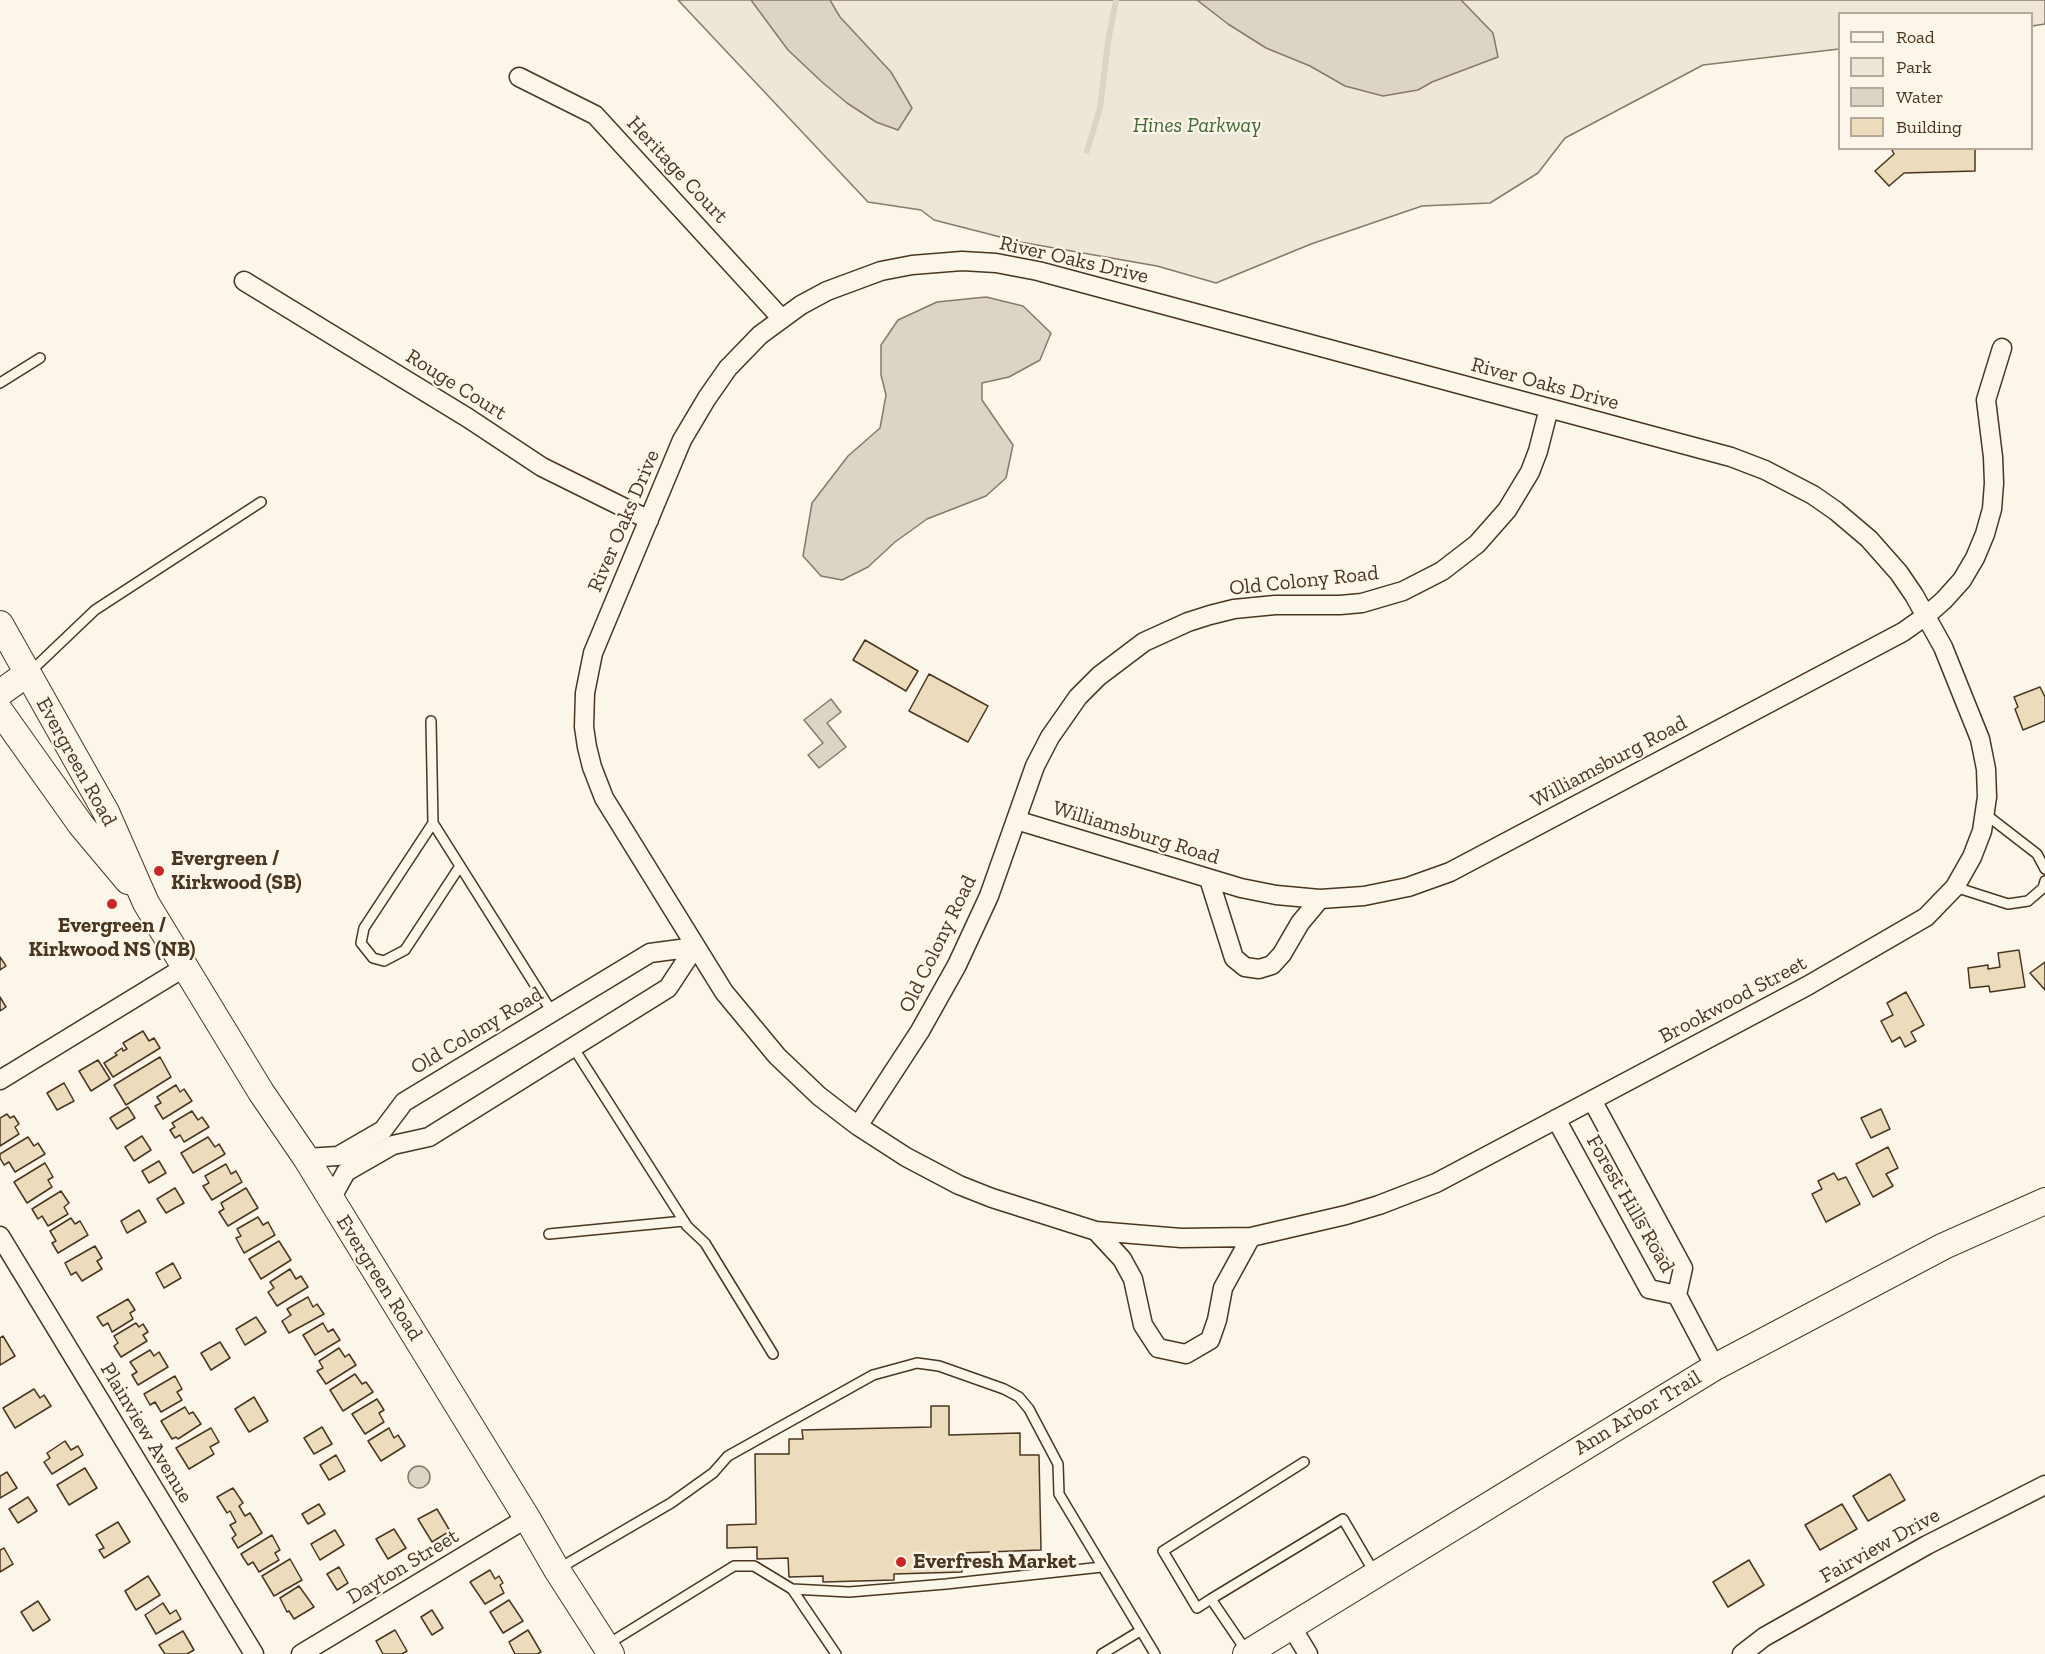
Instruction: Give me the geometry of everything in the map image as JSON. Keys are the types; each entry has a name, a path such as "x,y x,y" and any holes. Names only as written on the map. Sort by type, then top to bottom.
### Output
{"street":[{"name":"Heritage Court","path":"519,77 595,115 782,318"},
{"name":"River Oaks Drive","path":"695,946 604,798 592,767 584,727 585,693 593,653 682,440 706,398 747,348 782,318 827,291 882,271 937,262 996,263 1038,271 1731,457 1790,481 1836,511 1869,539 1899,573 1927,615"},
{"name":"Rouge Court","path":"244,281 468,418 542,467 648,519"},
{"name":"Williamsburg Road","path":"1016,820 1209,879 1276,895 1320,898 1375,893 1408,886 1450,872 1903,632 1944,600 1962,580 1975,558 1992,509 1994,457 1986,399 2002,348"},
{"name":"Old Colony Road","path":"858,1126 920,1031 957,965 989,896 1035,766 1063,717 1099,676 1144,642 1188,622 1234,609 1275,604 1340,605 1383,598 1423,582 1461,558 1493,528 1519,492 1538,452 1549,408"},
{"name":"Brookwood Street","path":"695,946 738,1011 777,1056 819,1096 858,1126 906,1157 959,1185 1024,1210 1096,1231 1181,1238 1251,1237 1346,1215 1436,1183 1807,986 1906,930 1935,909 1955,887 1972,857 1982,831 1987,797 1986,769 1980,739 1943,647 1927,615"},
{"name":"Evergreen Road","path":"0,624 106,812 146,903 261,1092 306,1158 608,1650"},
{"path":"0,693 28,674"},
{"name":"Evergreen Road","path":"0,711 81,825 146,903"},
{"path":"1209,879 1234,958 1245,967 1259,969 1272,965 1320,898"},
{"name":"Old Colony Road","path":"306,1158 338,1156 383,1130 404,1102 650,953 695,946"},
{"path":"331,1199 346,1172 393,1145 429,1137 668,988 695,946"},
{"path":"0,1080 185,967"},
{"name":"Forest Hills Road","path":"1592,1100 1683,1268 1677,1295 1715,1367"},
{"name":"Forest Hills Road","path":"1556,1119 1649,1289 1677,1295"},
{"name":"Ann Arbor Trail","path":"1247,1654 1715,1367 1944,1245 2045,1201"},
{"path":"1096,1231 1122,1259 1133,1279 1143,1325 1158,1348 1186,1353 1210,1340 1217,1320 1223,1288 1251,1237"},
{"name":"Plainview Avenue","path":"0,1236 254,1654"},
{"name":"Fairview Drive","path":"1742,1654 1764,1637 1927,1545 2045,1485"},
{"name":"Dayton Street","path":"301,1654 527,1518"},
{"path":"1291,1626 1308,1654"}],"lane":[{"path":"0,383 39,358"},
{"path":"28,674 95,610 261,502"},
{"path":"431,721 433,823 552,1012"},
{"path":"1984,813 2037,854 2045,868"},
{"path":"433,823 364,928 361,943 373,958 384,962 405,950 460,866"},
{"path":"1955,887 2008,904 2028,901 2043,888 2045,881"},
{"path":"573,1047 684,1221 694,1235 705,1243 773,1354"},
{"path":"549,1234 684,1221"},
{"path":"557,1570 671,1503 713,1473 728,1456 873,1375 917,1363 939,1365 1004,1389 1019,1397 1029,1409 1058,1464 1059,1494 1155,1654"},
{"path":"1304,1462 1163,1551 1197,1608 1343,1519 1375,1574"},
{"path":"608,1650 734,1566 754,1566 792,1589 836,1654"},
{"path":"792,1589 849,1592 1102,1567"},
{"path":"1211,1599 1247,1654"},
{"path":"1102,1654 1140,1630"}],"green space":[{"name":"Hines Parkway","path":"678,0 2045,0 2045,24 2033,26 2033,12 1838,12 1838,49 1703,65 1565,138 1538,173 1490,203 1422,206 1311,244 1216,283 1157,266 1020,242 934,220 921,210 868,202"}],"water":[{"path":"751,0 830,0 840,17 891,72 912,108 898,130 876,122 847,103 822,82 788,50"},
{"path":"1197,0 1461,0 1493,33 1498,57 1432,82 1418,90 1383,96 1345,86 1310,66 1266,48 1228,24"},
{"path":"986,297 1023,306 1051,333 1040,360 1009,377 982,383 982,400 1013,445 1006,478 986,496 927,519 895,542 868,567 842,580 821,576 803,556 812,503 848,456 880,428 886,395 881,375 881,345 898,320 937,302"},
{"path":"831,699 841,712 827,723 846,747 819,768 808,755 823,743 804,720"},
{"path":"419,1466 427,1469 430,1477 427,1485 419,1488 411,1485 408,1477 411,1469"}],"building":[{"path":"1892,150 1975,150 1975,171 1904,173 1889,186 1875,171 1894,154"},
{"path":"865,640 918,671 906,691 853,660"},
{"path":"929,674 988,706 968,742 909,711"},
{"path":"2040,687 2045,697 2045,721 2023,730 2015,709 2018,707 2014,697"},
{"path":"2019,950 2025,987 1990,992 1989,986 1970,988 1968,968 1988,965 1988,969 2000,967 1998,953"},
{"path":"0,957 6,966 0,970"},
{"path":"2045,962 2045,990 2030,973"},
{"path":"1906,992 1924,1025 1911,1032 1916,1041 1905,1047 1900,1037 1892,1042 1881,1021 1893,1015 1887,1003"},
{"path":"0,997 6,1007 0,1011"},
{"path":"143,1031 149,1041 154,1038 160,1048 113,1077 104,1063 117,1055 115,1053 122,1048 123,1051 127,1049 123,1043"},
{"path":"160,1057 171,1077 126,1105 114,1085"},
{"path":"98,1060 110,1079 91,1091 79,1071"},
{"path":"64,1083 74,1101 57,1110 47,1093"},
{"path":"176,1085 180,1092 184,1089 192,1101 163,1119 155,1106 161,1103 157,1097"},
{"path":"128,1107 135,1118 117,1129 110,1118"},
{"path":"1881,1109 1890,1129 1871,1138 1861,1118"},
{"path":"192,1111 198,1120 202,1117 209,1127 184,1142 180,1135 175,1138 170,1130 175,1127 172,1123"},
{"path":"7,1114 10,1118 14,1116 19,1124 15,1127 19,1134 0,1146 0,1118"},
{"path":"142,1136 151,1150 134,1161 125,1147"},
{"path":"28,1137 34,1146 38,1143 45,1154 15,1172 9,1162 4,1165 0,1154"},
{"path":"208,1137 215,1147 219,1144 225,1154 193,1173 181,1153"},
{"path":"1888,1147 1898,1168 1886,1174 1893,1186 1873,1197 1856,1164"},
{"path":"159,1161 166,1173 149,1183 142,1171"},
{"path":"45,1163 53,1177 48,1180 52,1187 27,1203 14,1182"},
{"path":"226,1164 231,1174 236,1171 242,1182 212,1200 203,1186 209,1183 205,1176"},
{"path":"1834,1173 1838,1180 1846,1177 1860,1204 1826,1222 1812,1194 1822,1189 1818,1181"},
{"path":"175,1188 184,1203 166,1213 157,1199"},
{"path":"246,1188 258,1208 228,1226 219,1212 224,1209 221,1203"},
{"path":"61,1191 69,1203 64,1207 68,1214 48,1226 42,1216 38,1219 32,1209"},
{"path":"139,1210 146,1222 127,1233 121,1221"},
{"path":"258,1217 263,1225 268,1222 275,1235 244,1253 236,1238 241,1236 237,1229"},
{"path":"71,1218 75,1224 80,1221 88,1235 58,1253 52,1243 56,1241 50,1231"},
{"path":"279,1241 291,1260 261,1279 249,1259"},
{"path":"95,1246 102,1258 97,1261 102,1269 82,1281 76,1272 71,1275 65,1263"},
{"path":"173,1263 181,1278 164,1288 156,1273"},
{"path":"290,1269 296,1279 301,1276 308,1287 277,1306 268,1292 274,1288 270,1282"},
{"path":"308,1297 313,1307 317,1304 324,1314 289,1333 282,1321 291,1315 287,1309"},
{"path":"128,1299 135,1310 130,1313 133,1319 112,1332 108,1323 103,1326 97,1317"},
{"path":"256,1317 266,1332 245,1345 236,1329"},
{"path":"136,1323 139,1327 143,1324 148,1332 143,1335 147,1341 121,1357 114,1346 118,1343 114,1336"},
{"path":"323,1323 328,1332 333,1329 340,1340 315,1355 303,1335"},
{"path":"3,1336 15,1356 0,1365 0,1338"},
{"path":"220,1342 230,1358 211,1370 201,1353"},
{"path":"339,1348 345,1357 349,1354 356,1365 326,1384 317,1371 323,1368 319,1361"},
{"path":"150,1350 154,1356 159,1352 168,1367 138,1385 132,1375 137,1372 130,1362"},
{"path":"355,1374 362,1384 366,1382 373,1392 343,1411 330,1390"},
{"path":"175,1376 182,1389 177,1392 182,1400 161,1412 155,1402 150,1405 144,1394"},
{"path":"34,1389 40,1398 44,1395 51,1406 15,1428 3,1408"},
{"path":"254,1397 268,1421 249,1432 235,1409"},
{"path":"377,1399 384,1410 379,1413 384,1422 365,1434 352,1414"},
{"path":"931,1406 949,1406 949,1435 1020,1433 1020,1455 1039,1455 1041,1550 961,1553 962,1572 894,1574 894,1580 823,1582 823,1576 789,1577 788,1558 757,1559 757,1547 727,1548 727,1525 756,1524 755,1454 789,1454 789,1439 803,1439 802,1430 931,1427"},
{"path":"185,1407 189,1414 193,1412 201,1424 178,1439 176,1437 172,1439 161,1421"},
{"path":"322,1427 332,1444 314,1454 304,1438"},
{"path":"211,1428 219,1442 210,1447 214,1454 189,1469 176,1448"},
{"path":"389,1428 394,1438 398,1435 405,1446 381,1461 368,1441"},
{"path":"65,1441 71,1450 78,1446 83,1455 52,1474 44,1462 50,1458 47,1453"},
{"path":"336,1455 345,1471 329,1480 320,1465"},
{"path":"85,1468 97,1488 69,1505 57,1485"},
{"path":"7,1472 17,1488 0,1498 0,1476"},
{"path":"1890,1474 1905,1500 1868,1521 1853,1496"},
{"path":"233,1488 243,1503 239,1506 245,1516 250,1513 262,1533 238,1548 232,1538 236,1535 230,1525 236,1522 230,1511 227,1513 217,1497"},
{"path":"28,1497 37,1511 18,1523 9,1509"},
{"path":"319,1504 325,1514 308,1524 302,1514"},
{"path":"1842,1504 1857,1529 1820,1550 1805,1525"},
{"path":"437,1509 450,1531 432,1542 418,1519"},
{"path":"118,1522 130,1542 104,1558 99,1550 104,1548 96,1535"},
{"path":"394,1529 406,1548 388,1559 376,1539"},
{"path":"335,1530 344,1545 320,1560 311,1544"},
{"path":"272,1535 280,1550 275,1553 279,1560 259,1572 253,1562 248,1565 241,1554"},
{"path":"4,1548 13,1564 0,1572 0,1550"},
{"path":"290,1559 302,1580 274,1596 262,1576"},
{"path":"1749,1560 1764,1585 1728,1607 1713,1582"},
{"path":"339,1567 348,1583 337,1590 327,1574"},
{"path":"490,1570 495,1579 499,1576 503,1583 500,1585 504,1593 485,1604 470,1582"},
{"path":"148,1576 160,1595 136,1610 125,1591"},
{"path":"299,1586 314,1607 294,1619 289,1611 287,1612 280,1598"},
{"path":"509,1600 523,1621 503,1633 490,1612"},
{"path":"38,1601 50,1620 33,1631 21,1612"},
{"path":"163,1603 170,1614 176,1610 181,1619 156,1634 145,1615"},
{"path":"432,1610 443,1628 432,1635 421,1617"},
{"path":"395,1630 407,1651 402,1654 383,1654 376,1641"},
{"path":"528,1630 541,1652 515,1654 509,1642"},
{"path":"183,1631 194,1650 187,1654 165,1654 159,1645"}],"waterway":[{"path":"1087,151 1100,108 1116,0"}],"place":[{"name":"Evergreen / Kirkwood (SB)","path":"159,871"},
{"name":"Evergreen / Kirkwood NS (NB)","path":"112,904"},
{"name":"Everfresh Market","path":"901,1562"}]}
